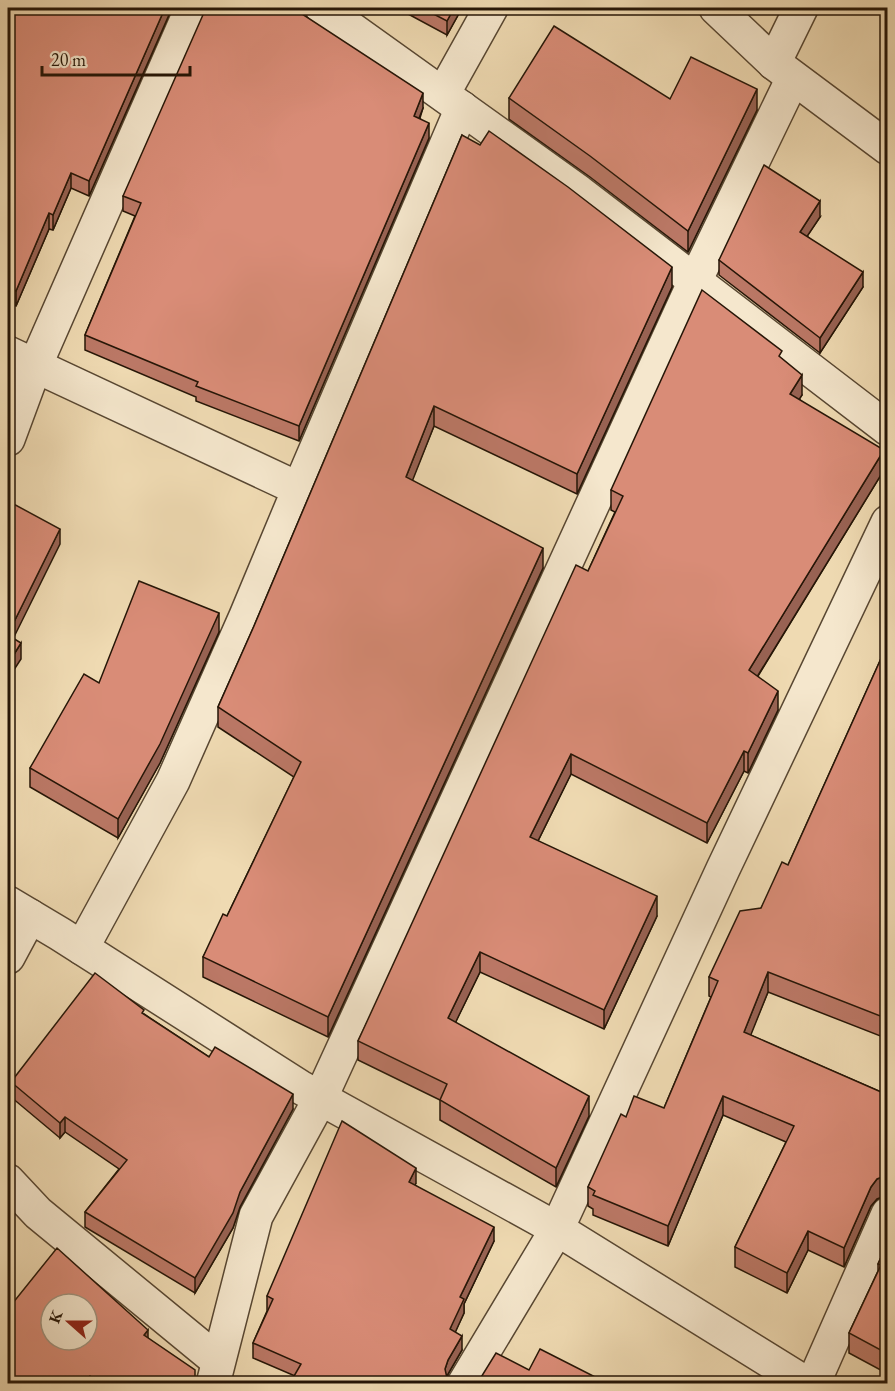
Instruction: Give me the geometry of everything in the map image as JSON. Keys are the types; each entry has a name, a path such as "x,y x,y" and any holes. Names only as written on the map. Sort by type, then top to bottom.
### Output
{"street":[{"path":"8,438 21,360 192,8"},
{"path":"322,8 579,192 888,429"},
{"path":"82,948 173,781 246,616 300,489 452,101 491,8"},
{"path":"716,8 784,70 888,148"},
{"path":"8,1181 38,1213 216,1372 256,1216 320,1099 695,281 784,70 801,8"},
{"path":"21,360 300,489"},
{"path":"464,1383 557,1229 723,868 888,522"},
{"path":"8,957 19,910 320,1099 557,1229 807,1383"},
{"path":"813,1383 888,1214"}],"building":[{"path":"8,8 165,8 89,181 71,173 53,215 49,213 16,291 8,287"},
{"path":"206,8 293,8 423,93 414,116 429,123 299,426 196,386 198,382 85,335 141,203 123,196"},
{"path":"422,8 454,8 447,21"},
{"path":"554,26 670,99 691,57 757,89 688,231 509,98"},
{"path":"489,131 568,187 672,267 577,474 434,406 406,477 543,548 328,1017 203,957 223,914 227,916 301,762 218,707 462,135 480,145"},
{"path":"764,165 820,201 800,232 863,272 820,338 719,260"},
{"path":"702,290 782,351 779,356 802,375 790,394 884,450 749,670 778,691 748,753 744,751 707,823 571,754 530,837 657,896 604,1010 480,952 448,1018 589,1096 556,1168 440,1100 447,1084 358,1041 576,565 588,571 623,496 611,490"},
{"path":"8,501 60,529 8,634"},
{"path":"139,581 219,613 160,744 118,819 30,768 84,674 99,683"},
{"path":"8,635 21,643 8,664"},
{"path":"888,643 888,1019 768,972 744,1032 888,1095 888,1176 877,1179 871,1187 844,1248 808,1231 787,1273 735,1247 794,1126 723,1096 668,1226 593,1195 595,1191 588,1187 621,1114 626,1117 634,1096 664,1108 718,981 709,977 740,911 761,908 782,862 788,865"},
{"path":"95,973 144,1010 142,1013 209,1057 215,1047 293,1094 240,1192 233,1213 195,1278 85,1212 127,1160 65,1117 60,1123 11,1082"},
{"path":"342,1121 416,1168 409,1182 494,1227 460,1297 464,1299 450,1329 462,1336 445,1369 447,1378 452,1383 290,1383 301,1364 253,1343 273,1299 267,1296"},
{"path":"888,1242 888,1354 849,1333 881,1265 878,1264"},
{"path":"57,1248 148,1330 144,1335 195,1370 195,1377 199,1383 100,1383 90,1376 84,1383 8,1383 8,1309"},
{"path":"540,1349 605,1383 476,1383 496,1353 529,1370"}]}
